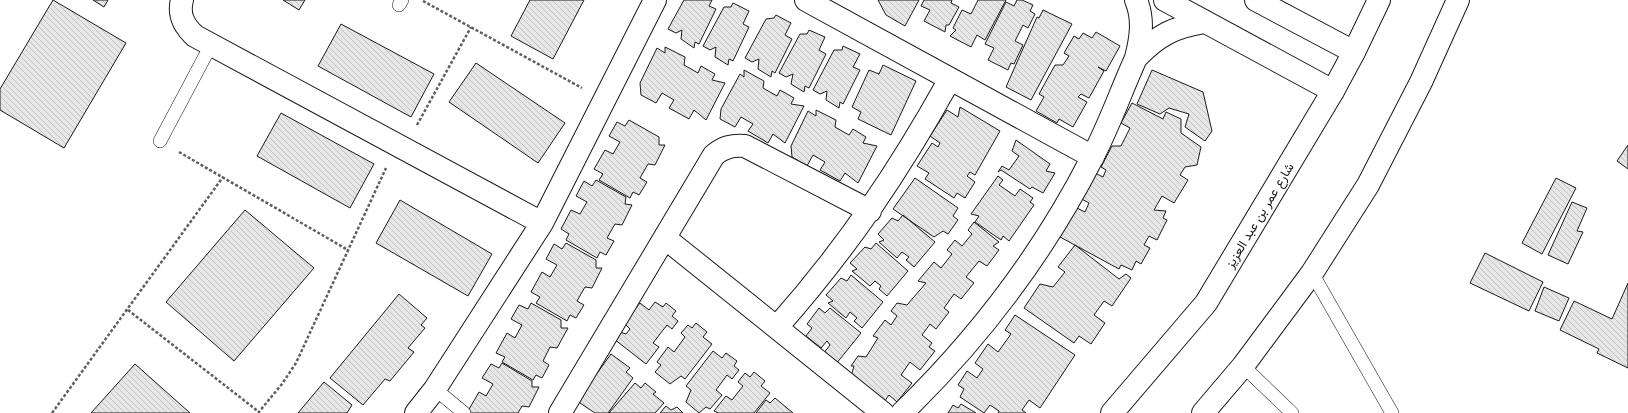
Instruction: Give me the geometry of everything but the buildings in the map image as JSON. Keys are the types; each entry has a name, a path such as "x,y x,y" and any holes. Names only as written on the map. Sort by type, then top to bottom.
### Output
{"street":[{"path":"182,0 180,8 184,25 195,36 542,223"},
{"path":"416,413 436,389 542,223 655,0"},
{"path":"806,0 1093,156"},
{"path":"902,413 933,382 970,341 1005,298 1037,253 1066,206 1093,156 1136,58 1141,41 1141,23 1136,0"},
{"path":"1165,0 1333,91"},
{"path":"1256,0 1354,52"},
{"name":"شارع عمر بن عبد العزيز","path":"1112,413 1206,303 1333,91 1379,0"},
{"path":"1203,413 1243,366 1312,272 1368,185 1421,82 1458,0"},
{"path":"1136,58 1150,43 1166,32 1185,25 1205,22"},
{"path":"777,327 841,251 870,211 899,168 950,79"},
{"path":"560,413 714,155 720,149 736,145 745,146 870,211"},
{"path":"665,238 884,413"}],"lane":[{"path":"160,141 211,45"},
{"path":"1312,272 1392,413"},
{"path":"1243,366 1292,413"},
{"path":"436,389 464,413"}],"path":[{"path":"421,0 604,100"},
{"path":"128,310 259,412 282,384 296,363 348,250 400,147 471,27"},
{"path":"160,141 348,250"},
{"path":"52,413 223,177"}]}
